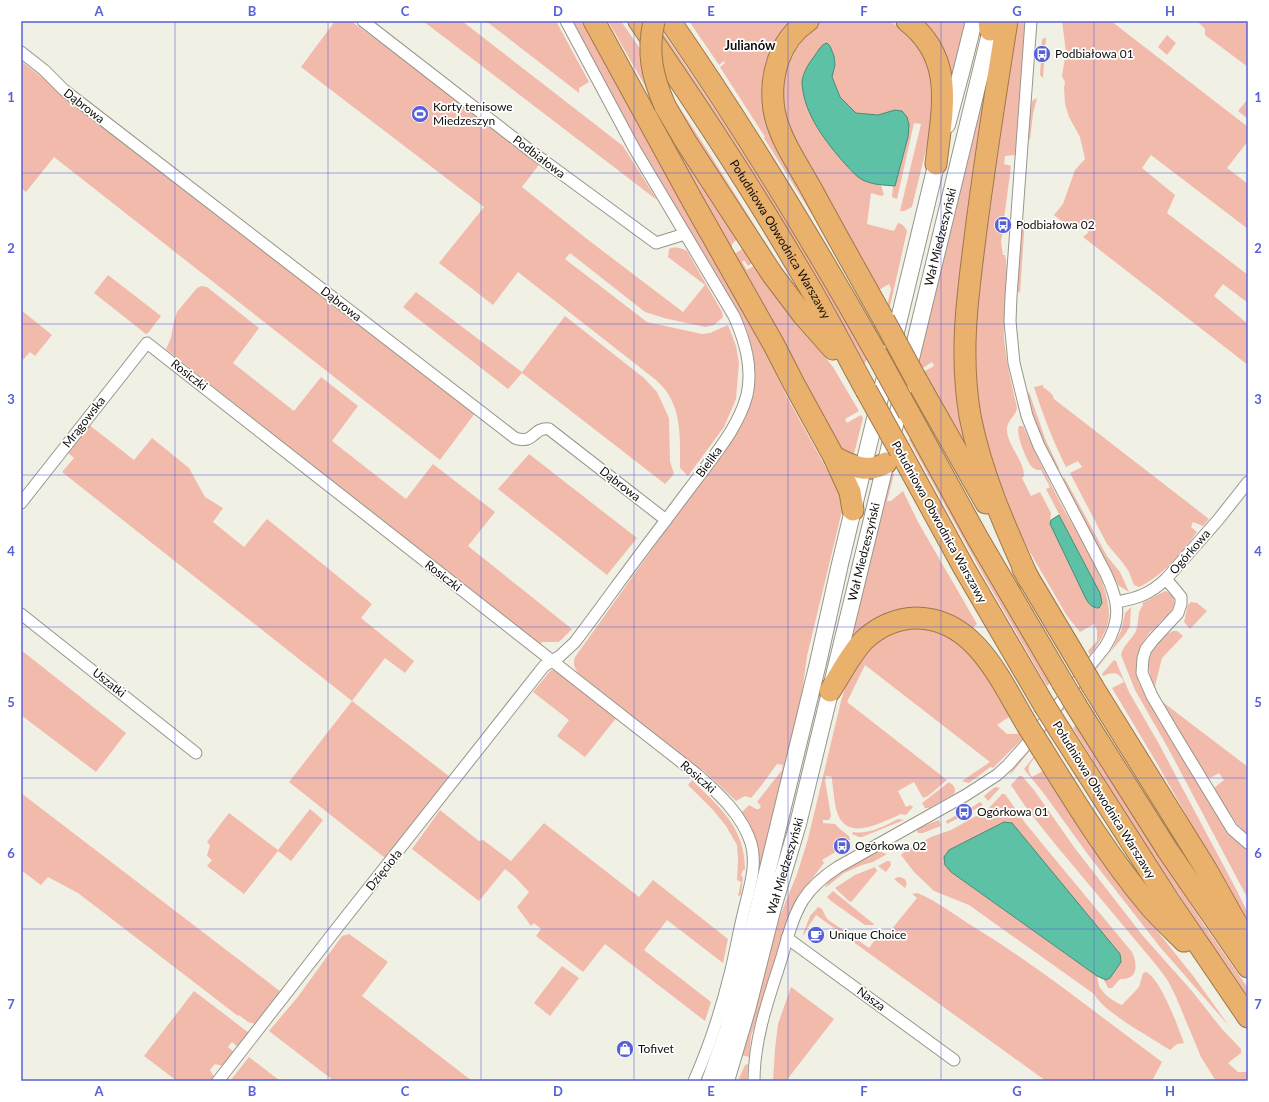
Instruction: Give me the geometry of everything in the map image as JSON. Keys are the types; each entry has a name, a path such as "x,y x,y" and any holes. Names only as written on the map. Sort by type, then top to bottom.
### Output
{"highway":[{"path":"594,21 834,456 850,492 853,510"},
{"name":"Południowa Obwodnica Warszawy","path":"639,21 712,128 801,272 866,390 893,457 964,568 1044,705 1144,864 1248,1017"},
{"path":"654,21 651,48 652,68 665,106 686,142 772,274 866,390"},
{"name":"Południowa Obwodnica Warszawy","path":"670,21 770,175 823,262 876,353 977,536 1077,707 1168,851 1248,967"},
{"path":"808,21 790,37 778,60 773,78 772,89 776,119 790,150 917,381 1030,580 1093,687 1186,836 1248,944"},
{"path":"907,21 920,32 931,46 940,68 942,80 942,102 936,164"},
{"path":"991,23 980,202 967,299 965,365 970,415 982,464 1012,543 1030,580"},
{"path":"834,456 850,465 863,468 875,468 893,457"},
{"path":"830,691 853,654 865,640 876,630 891,623 910,618 930,620 953,627 967,637 979,649 992,667 1082,813 1128,878 1149,904 1222,980"}],"main road":[{"name":"Wał Miedzeszyński","path":"710,1081 728,1030 738,992 936,164 961,73 991,23"},
{"name":"Wał Miedzeszyński","path":"726,1081 747,1010 772,911 792,846 830,691 893,457 991,23"}],"street":[{"name":"Podbiałowa","path":"363,21 532,152 656,243 685,234"},
{"name":"Bielika","path":"552,661 560,656 575,642 692,486 734,426 747,395 749,376 748,355 744,337 734,316 634,148 566,21"},
{"path":"754,1081 759,1031 787,938 802,901 813,886 855,856 966,795 997,775 1008,765 1057,708 1105,647 1110,639 1115,624 1117,602 1115,592 1032,430 1020,391 1014,362 1010,321 1031,21"},
{"name":"Dąbrowa","path":"21,52 44,70 70,95 515,438 525,440 530,439 538,430 543,428 549,429 666,520"},
{"name":"Mrągowska","path":"21,503 148,343"},
{"name":"Rosiczki","path":"148,343 699,776 742,822 751,844 753,863 751,878 731,973 722,1006 694,1081"},
{"name":"Ogórkowa","path":"1117,602 1145,595 1166,579 1218,520 1248,482"},
{"path":"1166,579 1181,597 1181,604 1178,613 1146,649 1143,658 1142,673 1152,696 1171,729 1232,829 1248,843"},
{"name":"Uszatki","path":"21,614 196,753"},
{"name":"Dzięcioła","path":"218,1081 544,666 552,661"},
{"name":"Nasza","path":"787,938 954,1060"}],"shaded area":[{"path":"335,21 351,21 541,162 522,187 587,239 683,312 705,285 668,257 669,249 671,248 678,248 687,251 722,312 723,317 714,325 705,327 664,318 645,312 570,253 565,259 647,322 702,334 710,333 728,325 736,346 739,363 736,399 724,427 688,476 680,468 678,419 672,401 667,392 656,380 518,272 493,305 439,263 484,207 301,67"},
{"path":"423,21 462,21 623,146 657,200"},
{"path":"486,21 556,21 589,82 579,88 579,93"},
{"path":"572,21 583,21 761,342 787,397 842,497 842,511 807,656 799,714 740,951 758,874 758,851 755,839 742,812 749,805 759,809 761,806 757,802 782,770 783,765 777,764 751,798 745,796 736,801 703,770 700,770 578,673 574,664 575,657 744,421 754,384 755,373 752,350 745,325 637,143"},
{"path":"608,21 621,21 689,122 758,231 756,229 753,230 653,100"},
{"path":"652,21 655,21 711,103 765,187 867,358 865,364 800,251"},
{"path":"689,21 796,21 766,79 861,298 823,232 720,67 725,63 724,61 719,65"},
{"path":"822,21 890,21 916,41 929,64 933,103 929,137 912,207 904,211 900,211 921,124 914,123 897,199 892,197 893,186 895,186 908,137 895,110 878,115 856,113 840,97 832,78 846,165 861,178 881,185 884,195 881,196 871,193 867,224 894,231 898,223 904,226 907,231 888,315 886,311 891,289 889,284 877,291 794,139 782,103 782,79 790,56 803,36","holes":["827,43 835,65 832,76"]},
{"path":"919,21 966,21 949,90"},
{"path":"1013,21 1025,21 1016,155 1005,156 1004,164 1011,166 1004,219 1001,219 1000,229 1003,230 1001,242 1003,255 1005,255 1007,274 1004,338 1017,408 1008,425 1007,434 1021,464 1024,476 1022,478 1031,496 1040,492 1051,513 1050,524 1089,604 1100,593 1046,489 1050,487 1041,470 1036,470 1033,468 1027,459 1020,441 1018,430 1019,426 1023,426 1062,506 1092,558 1104,587 1108,601 1109,620 1103,636 1090,655 1088,651 1097,641 1097,630 1094,624 1080,632 1067,616 1027,547 1000,491 979,413 974,370 978,289"},
{"path":"1062,21 1111,21 1248,127 1248,141 1227,168 1248,184 1248,229 1151,155 1142,168 1175,195 1167,213 1248,275 1248,303 1223,284 1214,296 1248,324 1248,365 1083,237 1089,232 1082,226 1074,231 1054,215 1063,204 1075,170 1085,159 1080,137 1069,117 1065,104 1065,82 1062,76 1066,52"},
{"path":"1197,21 1248,21 1248,67 1205,35 1205,29"},
{"path":"1167,35 1176,43 1167,55 1158,47"},
{"path":"1046,38 1043,78 1040,75 1041,59 1044,59 1044,49 1041,48 1042,40"},
{"path":"827,43 830,46 834,56 835,65 832,77 840,97 856,113 878,115 895,110 902,111 907,117 909,125 908,137 895,186 872,183 862,180 857,176 831,147 812,117 804,95 802,80 809,63 821,47"},
{"path":"993,54 965,242 975,469 923,372 934,366 932,362 920,370 917,366"},
{"path":"21,61 475,413 440,460 54,157 26,192 21,188"},
{"path":"1037,98 1033,114 1030,140 1028,137 1032,101"},
{"path":"1248,99 1248,119 1238,111"},
{"path":"658,110 738,238 732,244 734,254 744,248 754,262 748,266 744,260 742,262 747,270 755,265 787,310 833,367 859,411 845,419 847,423 861,415 863,418 853,458 844,453 655,112"},
{"path":"1025,219 1020,293 1017,290 1022,225"},
{"path":"758,231 776,260 797,295 755,234"},
{"path":"108,275 161,316 148,333 146,334 94,293"},
{"path":"201,286 207,287 259,328 233,363 294,411 321,377 358,406 332,441 406,499 433,464 495,512 468,546 572,629 559,642 542,642 539,646 166,349 171,338 177,312 197,288"},
{"path":"416,292 522,372 565,316 644,378 657,392 669,418 670,461 674,474 665,484 522,373 508,389 403,307"},
{"path":"21,310 52,335 35,356 30,352 21,362"},
{"path":"1043,385 1043,387 1052,394 1054,399 1209,519 1203,526 1193,522 1191,527 1197,532 1185,548 1164,570 1139,587 1134,585 1129,572 1107,544 1070,473 1082,467 1078,461 1066,467 1061,457 1048,428 1034,387"},
{"path":"1029,392 1046,441 1060,470 1057,468 1040,434 1027,396"},
{"path":"88,424 134,460 152,438 189,468 205,497 223,508 213,522 244,547 267,519 372,604 361,618 414,661 405,673 385,658 352,701 62,472 74,458 67,452"},
{"path":"911,437 953,515 1050,683 1047,686 986,580 909,440"},
{"path":"529,454 637,538 607,575 498,489"},
{"path":"891,470 894,474 887,501 891,501 903,491 918,522 977,624 969,631 951,617 851,642"},
{"path":"1064,477 1107,556 1120,572 1129,592 1119,586 1063,481"},
{"path":"1059,515 1100,593 1102,603 1099,608 1091,606 1086,599 1050,524 1051,520"},
{"path":"1165,591 1172,594 1174,599 1173,607 1143,642 1136,664 1139,683 1158,718 1221,822 1248,848 1248,899 1168,748 1135,690 1121,655 1123,649 1135,633 1140,611 1143,605 1142,603"},
{"path":"1191,602 1197,603 1207,611 1190,629 1184,622 1188,605"},
{"path":"1131,607 1130,626 1126,633 1010,775 1012,770 1111,651 1121,631 1125,613"},
{"path":"912,627 945,632 966,648 983,669 1011,715 1011,719 1009,717 997,725 1007,734 1022,732 1025,736 993,768 989,768 969,783 962,781 990,762 865,665 847,702 947,780 928,796 923,798 914,782 898,791 906,807 910,805 913,807 906,815 901,814 868,827 851,828 844,824 837,813 832,777 826,776 825,780 831,816 829,820 823,820 823,823 835,824 849,836 850,840 835,848 837,851 822,860 824,863 800,894 791,909 751,1036 749,1057 741,1055 780,916 797,874 808,839 841,701 847,682 862,653 884,635"},
{"path":"1173,631 1177,631 1183,636 1162,658 1155,686 1159,698 1151,678 1149,660 1151,652 1156,644 1163,637"},
{"path":"21,650 126,733 96,772 21,715"},
{"path":"1114,660 1117,662 1129,692 1159,744 1236,889 1248,913 1248,925 1158,765 1112,688 1124,682 1122,678 1115,673 1103,676 1102,674"},
{"path":"551,670 558,671 617,717 585,757 557,736 569,720 533,692"},
{"path":"1160,700 1248,767 1248,836 1237,824 1214,790 1215,787 1224,780 1219,773 1207,778"},
{"path":"352,701 450,777 385,858 289,782"},
{"path":"1076,725 1204,925 1248,988 1248,996 1180,897 1073,728"},
{"path":"1036,754 1037,756 1029,765 1029,771 1032,777 1045,770 1107,863 1154,927 1194,977 1229,1026 1160,947 1024,769"},
{"path":"1019,776 1022,776 1034,790 1074,847 1143,936 1191,990 1222,1029 1241,1049 1241,1053 1228,1063 1238,1072 1248,1072 1248,1081 1217,1081 1214,1078 1201,1057 1168,981 1027,809 1011,785"},
{"path":"692,780 721,809 736,830 744,855 745,870 743,870 741,876 743,877 741,895 738,896 741,882 737,880 737,845 726,826 713,810 688,785"},
{"path":"949,782 955,788 954,794 929,808 925,808 922,803"},
{"path":"995,787 1000,788 988,801 984,796"},
{"path":"21,793 281,992 256,1024 248,1022 239,1015 238,1016 78,893 48,877 41,885 21,870"},
{"path":"1002,794 1005,794 1026,824 1132,952 1136,967 1133,974 1126,979 1120,979 1112,988 1108,988 1104,980 1106,980 945,865 951,872 1097,976 1099,986 1103,992 1119,1004 1122,1005 1139,987 1143,973 1146,972 1152,976 1163,993 1184,1043 1177,1044 1170,1050 1129,1024 1107,1009 1094,994 969,905 934,891 914,872 901,855 931,837 951,830 987,810"},
{"path":"980,802 983,805 947,824 946,821 959,814 960,816 970,811 969,809"},
{"path":"310,809 323,820 291,861 278,851 244,894 207,866 212,860 207,856 210,845 207,842 229,813 278,850"},
{"path":"440,810 479,841 483,840 511,861 544,823 639,897 653,880 728,939 723,963 667,920 644,950 711,1002 705,1021 605,944 583,972 536,936 541,929 534,923 531,926 517,907 529,892 505,869 479,901 412,849"},
{"path":"898,819 904,820 862,837 852,834 853,832 858,833 876,829"},
{"path":"939,820 941,826 923,833 918,833 916,829"},
{"path":"1004,822 1012,823 1120,954 1121,962 1110,978 1106,980 1097,976 951,872 945,865 944,857 949,850"},
{"path":"874,852 887,854 873,862 844,873 825,888 827,883 832,878"},
{"path":"890,861 891,865 886,872 878,866"},
{"path":"875,867 877,871 852,901 850,902 835,888 855,875"},
{"path":"898,877 906,880 907,884 905,888 894,879"},
{"path":"833,891 875,925 865,925 831,901 827,897"},
{"path":"917,893 936,903 1019,956 1162,1062 1152,1081 1046,1081 816,915 804,935 803,934 810,916 818,907 822,909 827,919 869,948 881,932 883,931 887,935 917,898 912,894"},
{"path":"349,934 388,962 362,996 472,1081 334,1081 269,1031 297,998 342,936"},
{"path":"562,966 579,978 550,1016 534,1003"},
{"path":"791,987 834,1019 786,1081 773,1081 778,1024"},
{"path":"194,991 249,1033 238,1047 232,1042 228,1047 234,1052 223,1066 215,1064 210,1070 214,1077 211,1081 177,1081 144,1056"},
{"path":"249,1057 280,1081 230,1081"},
{"path":"748,1064 747,1081 738,1081 745,1065"}],"place":[{"name":"Podbiałowa 01","path":"1042,54"},
{"name":"Korty tenisowe Miedzeszyn","path":"420,114"},
{"name":"Podbiałowa 02","path":"1003,225"},
{"name":"Ogórkowa 01","path":"964,812"},
{"name":"Ogórkowa 02","path":"842,846"},
{"name":"Unique Choice","path":"816,935"},
{"name":"Tofivet","path":"625,1049"}],"district":[{"name":"Julianów","path":"750,45"}]}
